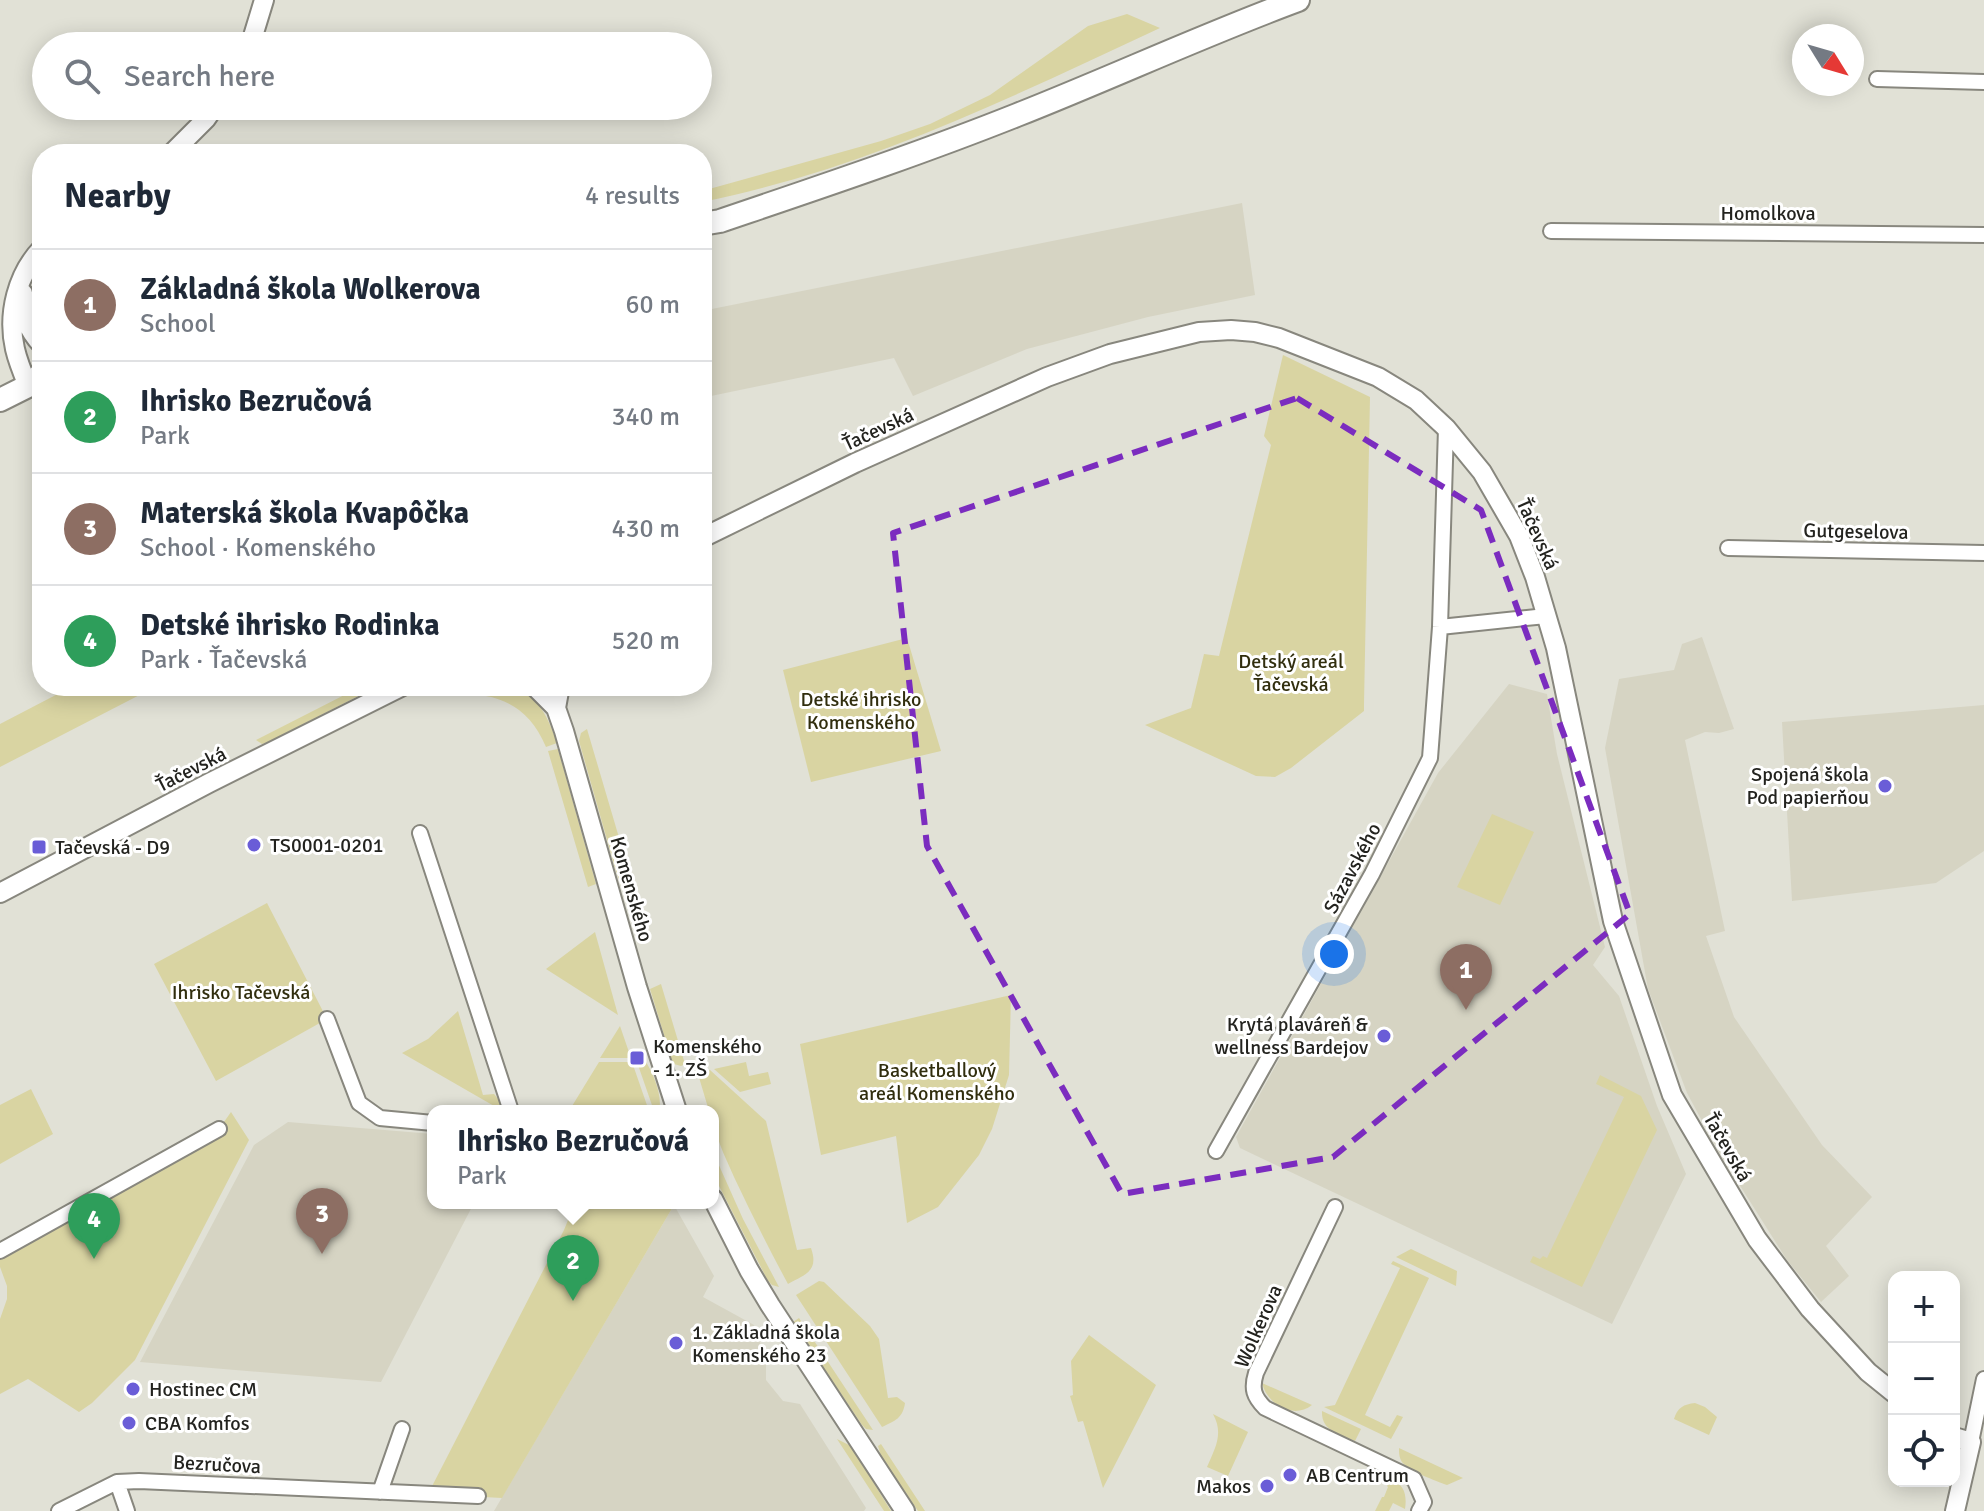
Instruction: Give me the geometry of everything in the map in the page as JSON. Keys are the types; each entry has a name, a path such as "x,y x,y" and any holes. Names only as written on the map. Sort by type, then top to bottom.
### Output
{"main road":[{"path":"712,222 897,162 1298,0"},
{"path":"0,400 32,384"}],"street":[{"path":"254,32 264,0"},
{"path":"1877,79 1984,82"},
{"path":"181,144 205,120"},
{"name":"Homolkova","path":"1551,231 1984,235"},
{"path":"32,261 21,276 12,325 15,348 32,374"},
{"path":"21,276 26,322 32,335"},
{"name":"Ťačevská","path":"712,533 855,463 1047,377 1110,354 1171,337 1231,330 1255,332 1305,347 1399,389 1432,413 1482,472 1519,536 1535,577 1556,648 1613,921 1672,1095 1757,1239 1810,1309 1868,1372 1888,1388"},
{"name":"Sázavského","path":"1216,1151 1372,874 1430,758 1440,627 1446,428"},
{"name":"Gutgeselova","path":"1728,548 1984,553"},
{"path":"1440,627 1546,616"},
{"name":"Ťačevská","path":"0,893 383,696"},
{"name":"Komenského","path":"544,696 556,708 564,731 675,1105"},
{"path":"556,708 558,696"},
{"path":"420,833 509,1105"},
{"path":"327,1019 359,1103 380,1118 427,1122"},
{"path":"0,1251 219,1129"},
{"name":"Wolkerova","path":"1335,1207 1256,1373 1255,1397 1265,1408 1414,1479 1424,1502 1419,1511"},
{"path":"718,1209 776,1315 905,1511"},
{"path":"1955,1511 1963,1440 1984,1379"},
{"path":"380,1492 402,1429"},
{"name":"Bezručova","path":"59,1511 117,1482 139,1481 478,1496"},
{"path":"117,1482 127,1511"}],"highlighted area":[{"path":"1297,398 1481,510 1630,914 1333,1157 1122,1194 927,846 893,533"}],"shaded area":[{"path":"1242,203 1255,295 1148,317 1027,349 913,396 894,358 712,396 712,309"},
{"path":"1702,637 1734,729 1719,733 1705,732 1685,740 1725,931 1706,936 1734,1017 1822,1145 1872,1197 1826,1246 1849,1276 1821,1302 1787,1260 1720,1154 1687,1093 1648,989 1605,748 1619,679 1674,670 1682,644"},
{"path":"1509,684 1547,694 1557,754 1605,947 1593,965 1619,996 1657,1106 1686,1174 1612,1324 1240,1148 1236,1137 1438,773"},
{"name":"Spojená škola Pod papierňou","path":"1984,705 1984,851 1936,883 1792,901 1782,722"},
{"path":"288,1122 427,1134 427,1209 471,1209 381,1382 140,1362 254,1145"},
{"name":"1. Základná škola Komenského 23","path":"672,1209 676,1209 714,1276 703,1297 754,1325 766,1360 766,1380 783,1401 800,1404 866,1508 864,1511 494,1511"}],"green space":[{"path":"1127,14 1160,28 992,105 879,151 821,171 712,200 712,188 881,141 930,124 990,95 1088,26"},
{"name":"Detský areál Ťačevská","path":"1283,355 1370,397 1364,711 1275,777 1256,776 1145,725 1191,708 1204,654 1219,656 1271,445 1264,436"},
{"name":"Detské ihrisko Komenského","path":"907,638 941,751 811,782 783,670"},
{"path":"54,696 138,696 0,767 0,724"},
{"path":"342,696 358,696 268,742 262,744 256,740"},
{"path":"485,696 530,696 547,719 557,743 546,747 538,731 517,708"},
{"path":"587,729 633,885 626,888 621,885 615,868 579,741 581,733"},
{"path":"558,749 596,884 588,887 548,751"},
{"path":"1492,814 1534,832 1500,905 1457,887"},
{"name":"Ihrisko Tačevská","path":"267,903 327,1019 216,1081 154,964"},
{"path":"595,932 618,1015 546,969"},
{"path":"661,984 685,1064 681,1066 674,1064 671,1058 650,989"},
{"name":"Basketballový areál Komenského","path":"1011,995 1009,1075 992,1129 979,1155 938,1207 907,1223 896,1136 821,1155 800,1044"},
{"path":"458,1011 483,1095 494,1094 500,1105 492,1105 402,1053 428,1039"},
{"path":"620,1026 631,1058 600,1058"},
{"path":"644,1059 651,1070 659,1105 652,1105 637,1062"},
{"path":"599,1062 632,1062 647,1105 573,1105"},
{"path":"746,1062 749,1076 768,1072 771,1084 740,1092 714,1069"},
{"path":"710,1070 766,1121 797,1250 811,1248 813,1256 809,1271 788,1284 720,1145 719,1105 707,1105 698,1074"},
{"path":"1600,1075 1641,1096 1657,1130 1582,1287 1530,1262 1533,1256 1547,1258 1624,1097 1596,1084"},
{"path":"31,1089 53,1134 0,1164 0,1105"},
{"path":"231,1112 249,1140 135,1360 79,1412 28,1379 0,1394 0,1319 7,1299 7,1286 0,1267 0,1251 219,1129"},
{"path":"719,1165 779,1287 768,1281 719,1186"},
{"path":"573,1209 672,1209 502,1498 428,1494"},
{"path":"1411,1249 1457,1271 1456,1286 1396,1257"},
{"path":"1393,1261 1429,1278 1365,1415 1390,1427 1397,1415 1403,1417 1391,1439 1324,1407 1335,1405 1400,1268 1391,1264"},
{"path":"819,1281 824,1282 870,1326 879,1339 888,1398 897,1397 905,1403 898,1418 882,1427 796,1295"},
{"path":"799,1318 873,1430 862,1425 793,1322"},
{"path":"1089,1335 1156,1385 1103,1488 1083,1421 1078,1422 1070,1396 1073,1395 1071,1361"},
{"path":"1262,1383 1312,1405 1297,1411 1282,1408 1269,1397"},
{"path":"1695,1403 1717,1417 1709,1435 1674,1419 1682,1407"},
{"path":"1322,1411 1361,1429 1355,1441 1328,1427 1322,1418"},
{"path":"1213,1414 1248,1432 1228,1476 1207,1467 1218,1435"},
{"path":"837,1439 851,1446 891,1511 884,1511"},
{"path":"881,1444 925,1511 918,1511 881,1456 878,1446"},
{"path":"1399,1448 1463,1478 1447,1485 1410,1469 1402,1462"},
{"path":"1391,1481 1404,1491 1405,1509 1393,1503 1389,1511 1375,1511 1384,1497"}],"place":[{"name":"Spojená škola Pod papierňou","path":"1885,786"},
{"name":"TS0001-0201","path":"254,845"},
{"name":"Tačevská - D9","path":"39,847"},
{"name":"Základná škola Wolkerova","path":"1466,1010"},
{"name":"Krytá plaváreň & wellness Bardejov","path":"1384,1036"},
{"name":"Komenského - 1. ZŠ","path":"637,1058"},
{"name":"Materská škola Kvapôčka","path":"322,1254"},
{"name":"Detské ihrisko Rodinka","path":"94,1259"},
{"name":"Ihrisko Bezručová","path":"573,1301"},
{"name":"1. Základná škola Komenského 23","path":"676,1343"},
{"name":"Hostinec CM","path":"133,1389"},
{"name":"CBA Komfos","path":"129,1423"},
{"name":"AB Centrum","path":"1290,1475"},
{"name":"Makos","path":"1267,1486"}]}
